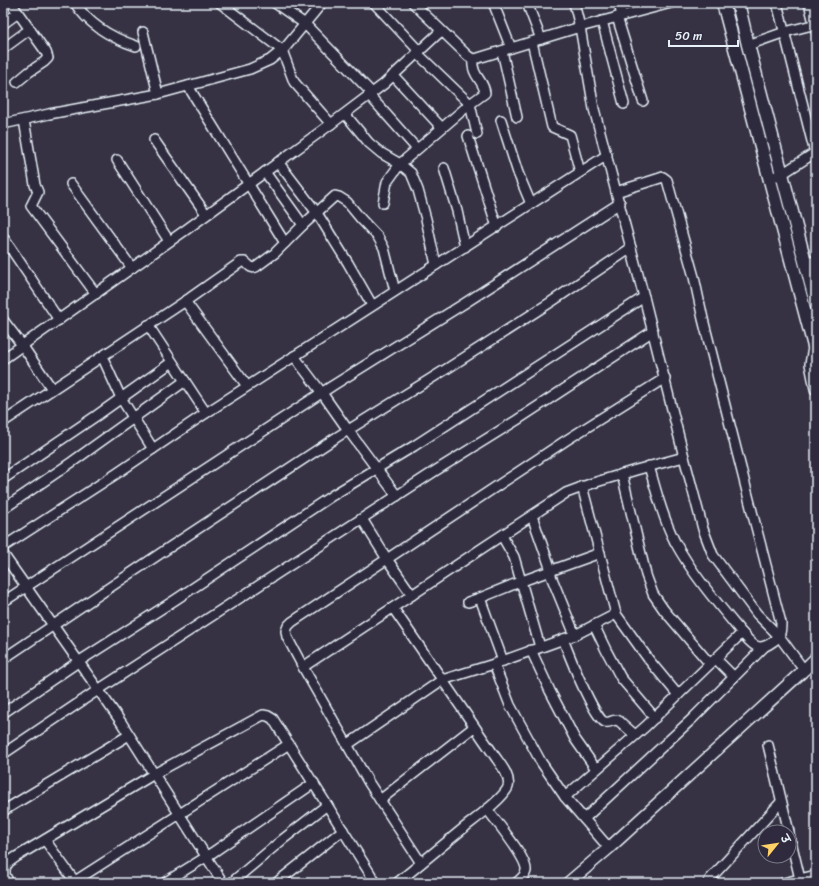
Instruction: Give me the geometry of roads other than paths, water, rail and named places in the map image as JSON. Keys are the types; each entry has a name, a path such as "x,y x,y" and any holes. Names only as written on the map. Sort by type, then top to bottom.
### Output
{"main road":[{"path":"724,3 815,352"},
{"path":"738,3 782,174 811,262 816,302"}],"street":[{"path":"11,3 46,52 48,58 17,82"},
{"path":"75,3 81,13 103,31 119,40 136,46"},
{"path":"220,3 282,50 294,82 330,124"},
{"path":"275,3 305,24 370,94 417,149"},
{"path":"3,124 158,94 250,69 270,60 282,50 322,3"},
{"path":"374,3 418,52 470,104 473,135 497,227"},
{"path":"383,203 387,182 400,164 470,104 483,95 485,91 473,70 473,59 441,31 413,3"},
{"path":"492,3 494,5 506,50 517,116"},
{"path":"527,3 537,41 552,128 570,135 580,172"},
{"path":"574,3 580,28 594,109 620,203 703,529 713,555 757,614 779,636 804,670"},
{"path":"619,3 619,17 643,101"},
{"path":"473,59 668,3"},
{"path":"770,178 782,174 816,153 777,3"},
{"path":"748,45 785,32 815,26 809,3"},
{"path":"3,24 18,13"},
{"path":"602,22 624,104"},
{"path":"4,48 30,29"},
{"path":"3,359 96,294 344,114 384,84 441,31"},
{"path":"143,32 158,94"},
{"path":"393,75 442,128"},
{"path":"188,86 285,243"},
{"path":"344,114 369,143 411,173 418,190 426,218 436,265"},
{"path":"24,120 34,185 38,192 31,206 96,294"},
{"path":"501,120 518,173 531,204"},
{"path":"154,140 206,214"},
{"path":"3,547 206,412 372,305 497,227 606,155"},
{"path":"117,160 169,241"},
{"path":"278,162 317,213 372,305"},
{"path":"444,168 457,211 465,247"},
{"path":"265,172 303,225"},
{"path":"584,819 692,719 764,647 779,636 781,632 781,623 703,319 694,277 667,180 663,177 658,178 616,192"},
{"path":"72,184 132,268"},
{"path":"3,422 241,262 245,262 253,268 256,267 275,253 335,196 347,202 361,220 378,237 384,248 395,291"},
{"path":"3,602 322,393 620,203"},
{"path":"3,237 59,320"},
{"path":"3,659 348,430 448,368 631,248"},
{"path":"3,713 78,662 175,600 333,495 414,446 644,297"},
{"path":"185,301 247,386"},
{"path":"3,320 52,389"},
{"path":"148,325 206,412"},
{"path":"3,754 98,690 653,331"},
{"path":"815,352 811,364 816,389"},
{"path":"102,356 121,398 152,449"},
{"path":"294,356 398,496"},
{"path":"3,479 172,362"},
{"path":"421,863 369,783 303,667 287,637 286,631 288,626 386,559 665,378"},
{"path":"3,509 72,462 185,381"},
{"path":"303,667 566,494 582,486 684,457"},
{"path":"649,466 664,515 675,541 691,568 742,633 756,646 760,648 764,647"},
{"path":"622,474 646,575 653,594 664,610 713,661 734,677"},
{"path":"582,486 616,614 649,660 678,695"},
{"path":"532,516 551,570 551,576 575,635"},
{"path":"362,520 386,559 412,596"},
{"path":"502,536 514,557 522,581 536,649 550,691 576,739 596,769"},
{"path":"468,602 600,553"},
{"path":"3,554 129,735 206,857 219,882"},
{"path":"480,598 503,661"},
{"path":"393,608 506,774 508,780 508,787 505,792 487,809 397,883"},
{"path":"347,745 442,680 503,661 575,635 616,614"},
{"path":"594,625 621,678 655,718"},
{"path":"565,797 655,718 742,633"},
{"path":"563,639 587,696 600,718 608,723 617,720 635,735"},
{"path":"568,883 816,658"},
{"path":"494,664 510,705 541,762 565,797 608,848"},
{"path":"9,883 5,875 5,868 9,862 154,774 263,715 273,719 376,883"},
{"path":"380,800 474,727"},
{"path":"3,811 129,735"},
{"path":"45,840 74,883 289,744"},
{"path":"768,745 787,824"},
{"path":"164,883 206,857 314,783"},
{"path":"708,883 781,802"},
{"path":"231,883 282,840 327,805"},
{"path":"487,809 507,835 524,862 526,872 524,876 516,883"},
{"path":"276,883 343,830"},
{"path":"791,864 792,881 816,875"}]}
